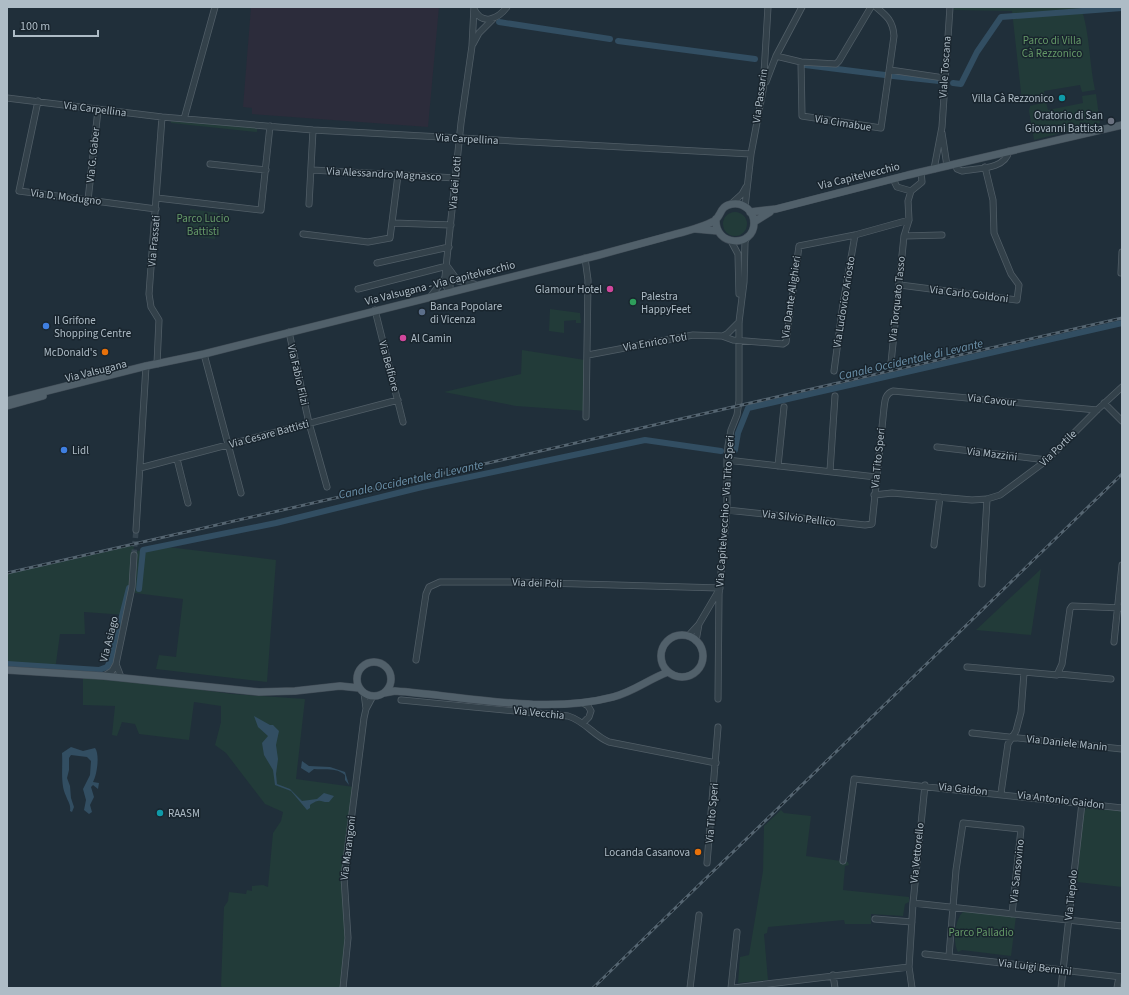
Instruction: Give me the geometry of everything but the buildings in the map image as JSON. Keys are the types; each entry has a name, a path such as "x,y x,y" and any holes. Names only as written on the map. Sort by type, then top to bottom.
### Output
{"main road":[{"name":"Via Capitelvecchio","path":"731,204 747,209 776,209 921,172 1122,124"},
{"path":"694,229 716,219 722,209 731,204"},
{"path":"716,219 718,231 721,236 731,241 739,241 747,237 752,231 754,222 747,209"},
{"name":"Via Capitelvecchio","path":"754,222 776,209"},
{"path":"694,229 718,231"},
{"name":"Via Valsugana - Via Capitelvecchio","path":"190,357 585,258 694,229"},
{"path":"7,400 190,357"},
{"name":"Via Valsugana","path":"7,406 190,357"},
{"path":"676,636 688,636 696,641 700,646 703,655 702,662 697,670 693,674 682,677 668,672 663,664 661,653 666,642 676,636"},
{"path":"340,686 358,674 363,666 376,661 389,669 392,678 401,692"},
{"path":"653,678 663,664"},
{"name":"Via Asiago","path":"7,670 104,676"},
{"path":"104,676 259,692 294,691 340,686 362,691 373,696 384,693 401,692 467,700 546,704 583,703 601,700 631,691 653,678 668,672"},
{"path":"358,674 362,691"},
{"path":"384,693 390,686 392,678"}],"street":[{"path":"184,119 215,7"},
{"name":"Via dei Lotti","path":"472,46 479,33 507,7"},
{"name":"Via Passarin","path":"747,209 747,185 751,154 763,90 768,7"},
{"path":"763,90 776,56 802,7"},
{"path":"776,56 801,62 832,65 839,62 871,7"},
{"path":"876,7 890,19 893,26 894,36 890,70 944,78"},
{"name":"Viale Toscana","path":"934,169 942,127 944,78 950,7"},
{"name":"Via dei Lotti","path":"474,8 480,17 487,20 493,19"},
{"name":"Via dei Lotti","path":"474,8 472,46 460,139 447,266 458,281 478,285"},
{"name":"Via Cimabue","path":"801,62 802,116 880,128 890,70"},
{"name":"Via Carpellina","path":"7,98 162,117 314,130 751,154"},
{"name":"Via D. Modugno","path":"38,101 19,191 156,209"},
{"name":"Via G. Gaber","path":"88,200 98,110"},
{"name":"Via Frassati","path":"157,364 159,320 151,307 150,294 162,117"},
{"path":"157,198 261,210 270,126"},
{"name":"Viale Toscana","path":"942,127 947,166"},
{"name":"Via Alessandro Magnasco","path":"309,204 314,130"},
{"path":"955,164 957,169 962,171 998,165 1006,159 1009,151"},
{"path":"210,164 266,170"},
{"name":"Via Carlo Goldoni","path":"900,285 1017,300 1020,285 1011,274 994,232 993,200 985,167"},
{"name":"Via Alessandro Magnasco","path":"312,170 456,178"},
{"name":"Via Torquato Tasso","path":"891,363 904,236 909,220 908,201 911,191 920,185 921,172"},
{"path":"303,234 379,241 390,238 393,224 398,175"},
{"path":"893,179 897,187 911,191"},
{"path":"731,204 742,194 747,185"},
{"name":"Via Dante Alighieri","path":"740,340 785,343 799,246 855,234 909,220"},
{"name":"Via dei Lotti","path":"393,224 451,225"},
{"name":"Via Ludovico Ariosto","path":"834,370 855,234"},
{"path":"904,236 942,235"},
{"path":"740,300 744,282 745,242 747,237"},
{"path":"731,241 738,254 738,283 740,300"},
{"path":"377,263 448,247"},
{"path":"1121,273 1122,252"},
{"path":"585,258 588,276 586,417"},
{"path":"358,289 447,266 445,277 446,286 450,292"},
{"name":"Via dei Lotti","path":"450,272 450,292"},
{"path":"431,296 439,288 445,277"},
{"name":"Via Capitelvecchio - Via Tito Speri","path":"718,699 720,588 727,510 727,460 731,430 737,415 740,300"},
{"name":"Via Belfiore","path":"374,310 403,422"},
{"path":"722,336 727,334 739,322"},
{"name":"Via Fabio Filzi","path":"289,332 309,423 327,487"},
{"name":"Via Enrico Toti","path":"588,355 693,335 722,336 740,340"},
{"path":"204,354 241,493"},
{"path":"136,530 146,368"},
{"name":"Via Portile","path":"874,495 892,493 987,499 1006,491 1047,460 1104,402 1122,387"},
{"name":"Via Cavour","path":"888,393 899,391 1097,410"},
{"name":"Via Tito Speri","path":"872,524 884,408 888,393"},
{"path":"830,471 835,396"},
{"name":"Via Cesare Battisti","path":"140,468 398,400"},
{"path":"1104,402 1122,422"},
{"path":"778,466 784,407"},
{"name":"Via Mazzini","path":"937,447 1047,460"},
{"path":"177,459 188,503"},
{"path":"727,460 876,477"},
{"path":"934,546 940,497"},
{"path":"982,584 987,499"},
{"name":"Via Silvio Pellico","path":"727,510 865,525 872,524"},
{"name":"Via Asiago","path":"104,676 112,671 116,664 132,587 134,555"},
{"path":"1114,642 1119,608 1122,565"},
{"name":"Via dei Poli","path":"416,660 426,594 429,587 440,582 511,582 720,588"},
{"path":"688,636 699,624 720,588"},
{"path":"1059,674 1070,609 1072,606 1119,608"},
{"path":"696,641 699,624"},
{"name":"Via Asiago","path":"116,664 121,677"},
{"path":"967,667 1057,676 1059,674 1111,679"},
{"path":"1000,793 1008,744 1016,731 1021,712 1024,673"},
{"name":"Via Marangoni","path":"343,988 348,938 344,877 366,709 362,691"},
{"name":"Via Marangoni","path":"366,709 373,696"},
{"name":"Via Vecchia","path":"401,700 568,716 583,723 604,740 609,742 716,763"},
{"path":"583,723 601,700"},
{"path":"583,703 588,706 591,711"},
{"path":"716,763 718,727"},
{"name":"Via Daniele Manin","path":"972,733 1122,749"},
{"name":"Via Tito Speri","path":"707,863 716,763"},
{"path":"843,861 854,778 925,785"},
{"name":"Via Gaidon","path":"925,785 1000,793"},
{"name":"Via Vettorello","path":"912,988 909,967 913,903 925,785"},
{"name":"Via Antonio Gaidon","path":"1000,793 1122,808"},
{"name":"Via Tiepolo","path":"1061,988 1082,803"},
{"name":"Via Sansovino","path":"953,908 963,823 1021,829 1012,914"},
{"path":"913,903 1122,926"},
{"path":"949,956 953,908"},
{"path":"690,988 699,915"},
{"path":"875,919 912,922"},
{"path":"737,932 733,988 909,967"},
{"name":"Via Luigi Bernini","path":"925,954 1120,977"},
{"path":"833,975 835,988"},
{"path":"1117,988 1120,977"}],"shaded area":[{"path":"251,7 439,7 428,127 252,114 252,108 243,107"},
{"path":"254,716 270,725 273,725 279,731 276,745 278,759 276,774 277,784 290,789 302,801 317,799 324,793 334,796 329,802 316,801 310,805 310,808 307,810 291,791 275,785 273,770 264,755 262,743 268,736 258,727"},
{"path":"71,747 83,751 95,748 97,751 96,775 93,782 99,783 98,789 93,785 91,787 94,797 90,805 92,812 89,814 84,810 86,800 83,789 90,775 91,761 87,757 71,755 69,758 67,778 74,807 72,812 70,811 70,805 64,791 62,781 62,753"},
{"path":"302,761 309,766 330,767 345,772 349,785 345,780 345,775 342,772 330,769 314,769 309,773 301,768"}],"green space":[{"name":"Parco di Villa Cà Rezzonico","path":"955,7 1081,7 1088,38 1095,90 1082,92 1080,85 1044,91 1045,99 1022,101 1012,11 953,10"},
{"path":"1096,94 1100,123 1034,140 1029,111 1030,106 1046,102 1048,110 1083,103 1082,96"},
{"path":"171,121 257,128 257,132 171,123"},
{"name":"Parco Lucio Battisti","path":"190,209 218,213 215,239 188,236"},
{"path":"735,212 744,215 747,224 744,233 735,236 726,233 723,224 726,215"},
{"path":"550,309 580,313 581,323 576,323 576,320 564,321 564,333 549,331"},
{"path":"522,350 585,360 587,411 516,406 444,392 521,374"},
{"path":"134,544 133,568 126,615 84,612 85,634 60,634 55,670 7,667 7,573"},
{"path":"159,546 276,560 267,682 156,669 159,655 176,657 183,599 135,593 137,551"},
{"path":"1041,569 1031,635 976,630"},
{"path":"83,676 131,680 232,694 305,699 296,779 354,787 345,842 344,870 347,923 342,988 223,988 221,986 224,907 228,901 229,892 246,894 247,890 252,891 252,886 263,885 268,887 273,833 281,821 283,812 265,804 226,753 215,745 221,722 221,706 194,702 189,740 139,734 135,724 122,722 117,736 112,735 115,706 83,705"},
{"path":"1087,808 1122,811 1122,887 1077,882 1083,813"},
{"path":"781,810 784,813 811,816 806,856 848,862 849,865 845,866 843,890 909,897 909,902 905,904 903,916 871,914 871,924 845,924 844,920 768,927 767,933 764,934 768,980 738,983 740,957 749,955 763,871 764,826"},
{"name":"Parco Palladio","path":"964,911 1016,916 1011,956 962,950 958,952 955,942 955,930 958,919"}],"waterway":[{"path":"953,83 961,84 977,52 1001,17 1122,8"},
{"path":"499,22 610,39"},
{"path":"618,41 755,59"},
{"path":"805,65 885,75"},
{"path":"893,76 939,81"},
{"name":"Canale Occidentale di Levante","path":"735,450 738,433 748,408 1122,323"},
{"name":"Canale Occidentale di Levante","path":"139,589 143,550 276,523 422,487 645,440 721,451"},
{"name":"Canale Occidentale di Levante","path":"7,664 99,670 107,667 111,660 129,588"}],"tunnel":[{"path":"134,555 136,530"}],"railway":[{"path":"7,573 1122,318"},
{"path":"593,988 1122,474"}],"place":[{"name":"Villa Cà Rezzonico","path":"1062,98"},
{"name":"Oratorio di San Giovanni Battista","path":"1111,121"},
{"name":"Glamour Hotel","path":"610,289"},
{"name":"Palestra HappyFeet","path":"633,302"},
{"name":"Banca Popolare di Vicenza","path":"422,312"},
{"name":"Il Grifone Shopping Centre","path":"46,326"},
{"name":"Al Camin","path":"403,338"},
{"name":"McDonald's","path":"105,352"},
{"name":"Lidl","path":"64,450"},
{"name":"RAASM","path":"160,813"},
{"name":"Locanda Casanova","path":"698,852"}]}
